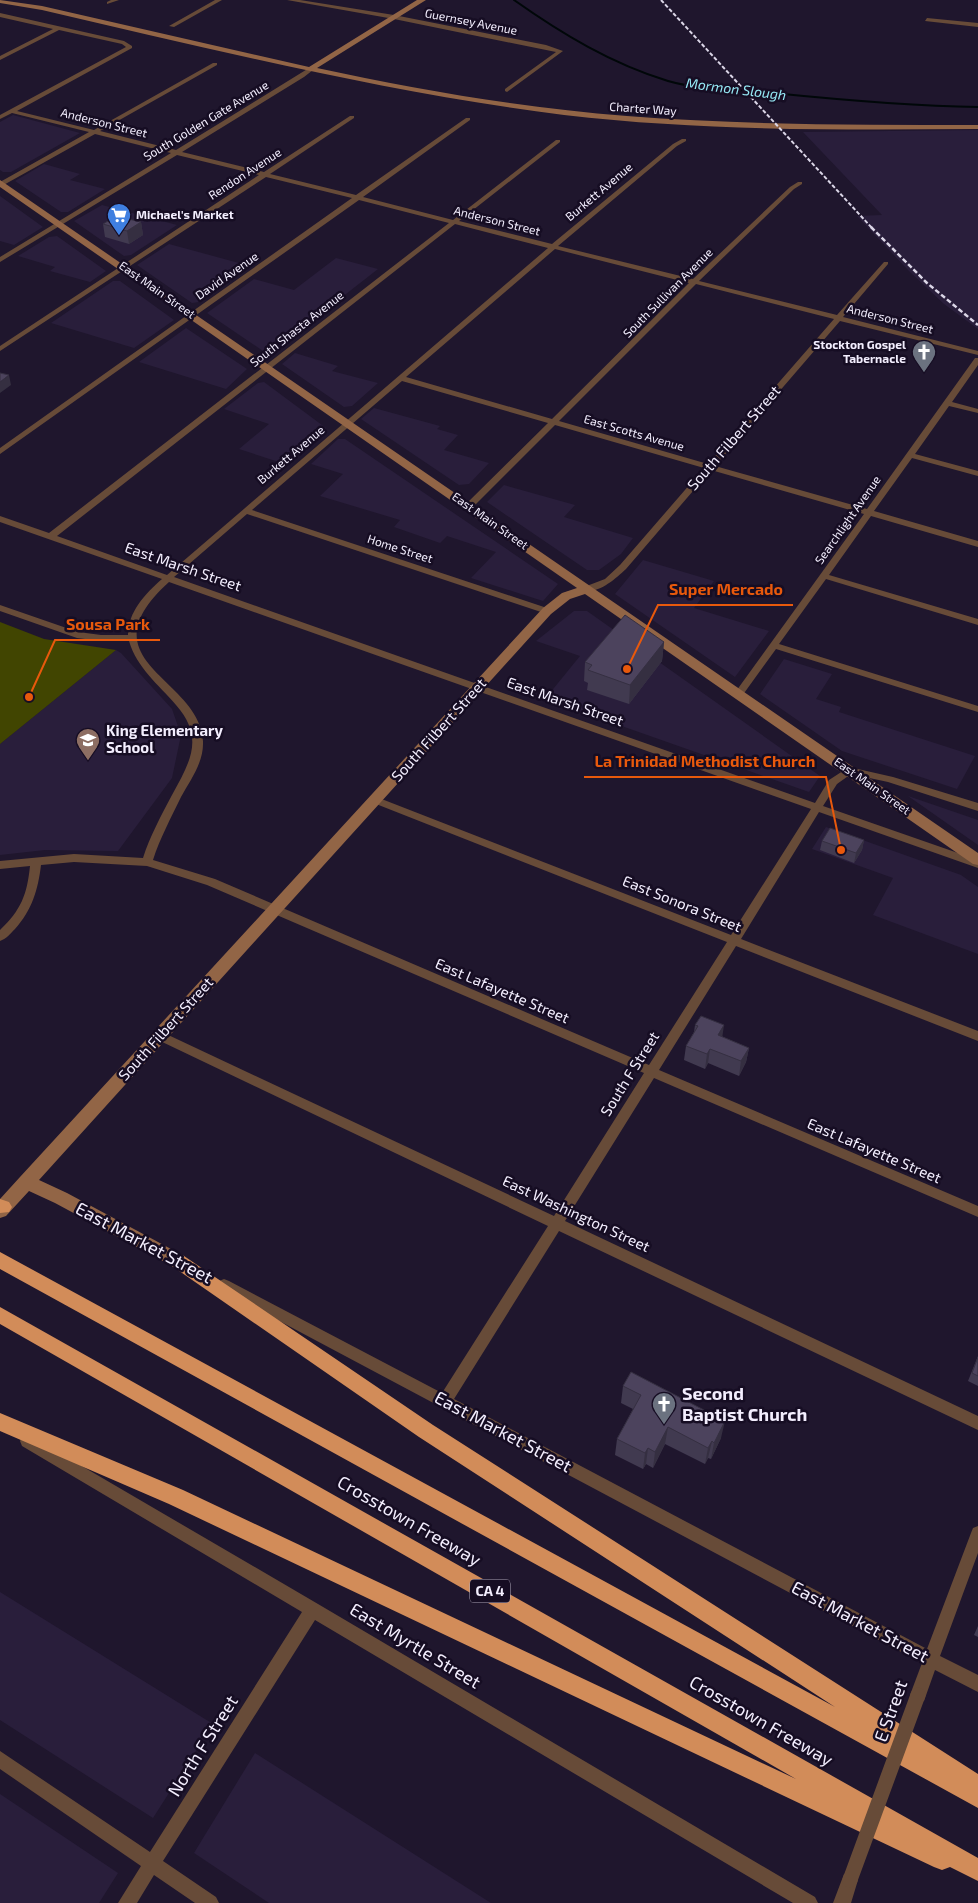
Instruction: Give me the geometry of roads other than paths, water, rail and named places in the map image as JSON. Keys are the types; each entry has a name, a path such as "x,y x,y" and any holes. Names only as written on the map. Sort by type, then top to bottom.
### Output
{"highway":[{"name":"Crosstown Freeway","path":"0,1260 978,1797"},
{"path":"178,1261 426,1431 978,1787"},
{"name":"Crosstown Freeway","path":"0,1315 978,1870"},
{"path":"0,1423 176,1497 978,1876"}],"main road":[{"name":"Charter Way","path":"0,0 310,69 451,96 610,118 775,127 978,127"},
{"name":"South Golden Gate Avenue","path":"310,69 422,0"},
{"name":"East Main Street","path":"0,184 469,506 978,862"},
{"name":"South Filbert Street","path":"1,1208 547,611 566,596 587,589"},
{"name":"East Market Street","path":"26,1182 61,1198 178,1261"}],"street":[{"path":"109,3 116,0"},
{"path":"172,26 219,0"},
{"name":"Guernsey Avenue","path":"290,0 394,17 559,50 558,53 507,90"},
{"path":"0,15 129,46 0,117"},
{"path":"927,20 978,25"},
{"path":"0,58 59,28"},
{"path":"0,184 215,64"},
{"name":"South Golden Gate Avenue","path":"0,260 302,76 310,69"},
{"name":"Anderson Street","path":"11,111 978,353"},
{"name":"Rendon Avenue","path":"0,348 352,117"},
{"name":"David Avenue","path":"0,452 468,119"},
{"name":"Burkett Avenue","path":"132,638 132,628 141,606 168,578 553,247 675,145 684,140"},
{"name":"South Shasta Avenue","path":"50,536 558,141"},
{"name":"South Sullivan Avenue","path":"469,506 694,282 792,188 800,183"},
{"name":"South Filbert Street","path":"587,589 608,581 623,567 886,263"},
{"name":"Searchlight Avenue","path":"738,694 775,646 978,360"},
{"name":"East Scotts Avenue","path":"400,378 978,544"},
{"path":"947,403 978,411"},
{"path":"910,455 978,474"},
{"name":"Home Street","path":"245,511 547,611"},
{"name":"East Marsh Street","path":"0,519 978,862"},
{"path":"824,576 978,622"},
{"path":"0,608 77,635 101,638 132,638 136,651 144,664 188,713 194,724 198,743 194,762 153,842 147,862"},
{"path":"775,646 978,709"},
{"path":"849,770 889,779 978,807"},
{"name":"South F Street","path":"445,1401 732,940 833,782 849,770"},
{"name":"East Sonora Street","path":"375,800 978,1036"},
{"name":"East Lafayette Street","path":"0,865 74,858 147,862 211,882 978,1212"},
{"path":"0,937 21,916 29,902 34,885 36,861"},
{"name":"East Washington Street","path":"160,1036 978,1422"},
{"name":"East Market Street","path":"178,1261 978,1684"},
{"name":"East Myrtle Street","path":"0,1423 809,1903"},
{"name":"E Street","path":"842,1903 978,1533"},
{"name":"North F Street","path":"127,1903 312,1609"},
{"path":"0,1759 210,1903"}],"waterway":[{"name":"Mormon Slough","path":"514,0 550,25 607,57 647,74 681,84 824,98 978,107"}],"railway":[{"path":"661,0 872,228"},
{"path":"872,228 927,283 978,325"}],"place":[{"name":"Michael's Market","path":"119,236"},
{"name":"Stockton Gospel Tabernacle","path":"924,373"},
{"name":"Super Mercado","path":"627,669"},
{"name":"Sousa Park","path":"29,697"},
{"name":"King Elementary School","path":"88,761"},
{"name":"La Trinidad Methodist Church","path":"841,850"},
{"name":"Second Baptist Church","path":"664,1425"}]}
